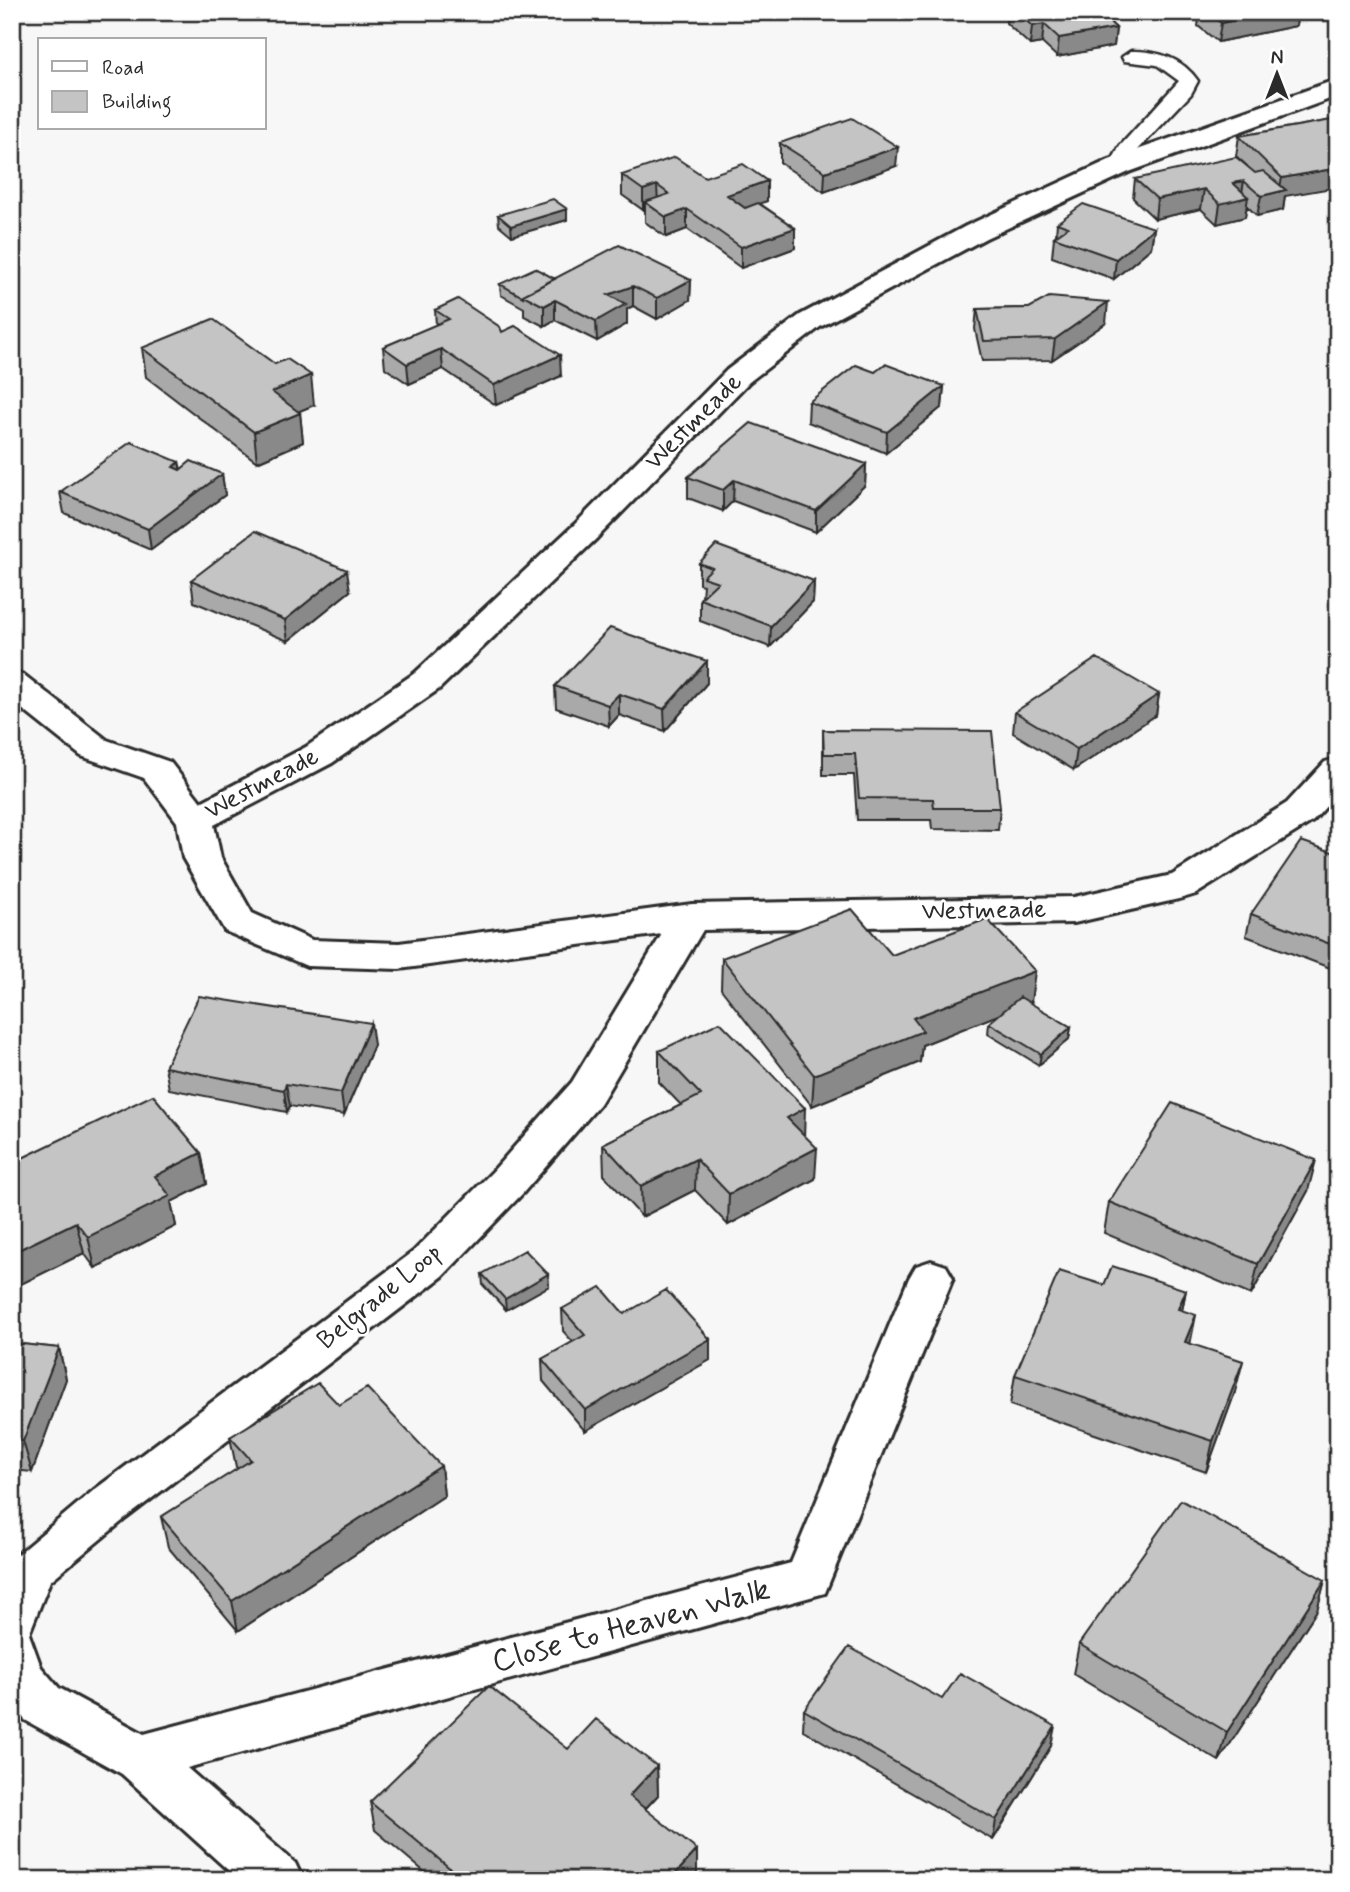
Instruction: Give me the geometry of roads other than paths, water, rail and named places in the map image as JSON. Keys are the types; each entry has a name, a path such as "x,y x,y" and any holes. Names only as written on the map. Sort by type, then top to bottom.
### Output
{"street":[{"name":"Westmeade","path":"1338,87 1119,166 976,232 810,321 738,376 586,531 427,681 319,755 194,820 202,858 238,922 307,953 399,956 692,917 1074,910 1183,885 1300,812 1338,770"},
{"path":"12,683 94,748 157,770 194,820"},
{"name":"Belgrade Loop","path":"12,1620 31,1569 110,1504 428,1264 508,1182 586,1093 692,917"},
{"name":"Close to Heaven Walk","path":"140,1758 808,1579 931,1278"},
{"path":"12,1649 19,1676 42,1704 140,1758 277,1880"}],"lane":[{"path":"1119,166 1127,150 1185,90 1189,81 1183,71 1162,59 1131,57"}]}
